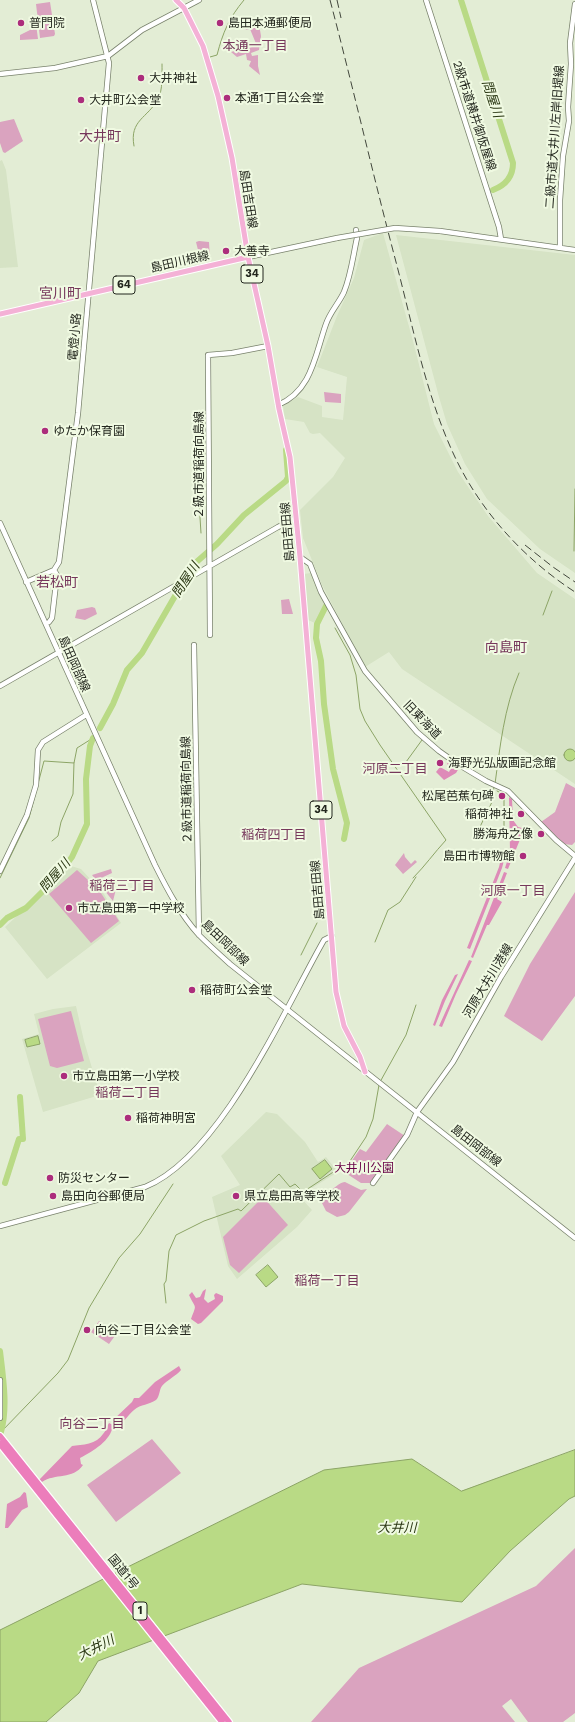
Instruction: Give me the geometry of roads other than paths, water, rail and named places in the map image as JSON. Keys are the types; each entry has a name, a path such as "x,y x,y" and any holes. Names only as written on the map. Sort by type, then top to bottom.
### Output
{"highway":[{"name":"国道1号","path":"0,1436 39,1489"},
{"name":"国道1号","path":"0,1444 49,1501 229,1722"},
{"name":"国道1号","path":"49,1501 222,1722"}],"main road":[{"name":"島田吉田線","path":"176,0 184,8 204,47 218,96 232,158 248,257 268,346 278,405 290,457 339,1010 346,1032 360,1057 365,1072"},
{"name":"島田川根線","path":"0,314 248,257"},
{"path":"354,1064 360,1057"}],"street":[{"name":"電燈小路","path":"49,622 52,618 57,575 54,570 59,562 78,413 104,124 108,56 93,0"},
{"path":"0,74 55,68 108,56 142,30 198,0"},
{"name":"2級市道横井御仮屋線","path":"426,0 497,221 501,238"},
{"name":"二級市道大井川左岸旧堤線","path":"560,248 560,200 563,156 569,121 568,106 571,64 570,43 575,4"},
{"path":"248,257 337,238 395,228 440,231 501,238 575,250"},
{"path":"278,405 293,398 302,387 311,369 327,320 347,284 357,238 356,230"},
{"name":"２級市道稲荷向島線","path":"210,635 208,355 232,353 268,346"},
{"path":"0,686 296,518"},
{"name":"島田岡部線","path":"0,523 86,715 162,878 175,902 199,935 230,964 354,1064 417,1112 575,1238"},
{"name":"旧東海道","path":"300,557 310,564 321,592 365,671 418,732 439,751 456,763 486,781 508,791 556,840 575,857"},
{"path":"26,582 54,570"},
{"name":"２級市道稲荷向島線","path":"194,645 199,935"},
{"path":"0,871 27,816 36,785 39,747 43,742 86,715"},
{"name":"河原大井川港線","path":"373,1183 407,1135 417,1112 453,1062 501,977 575,857"},
{"path":"0,1226 145,1187 171,1173 185,1160 228,1108 256,1063 324,940 332,936"},
{"path":"0,1380 0,1418"}],"water":[{"path":"568,749 572,749 576,755 572,761 568,761 564,757 564,753"},
{"path":"38,1036 40,1044 27,1047 25,1040"},
{"path":"325,1160 332,1169 320,1179 312,1169"},
{"path":"268,1265 278,1277 266,1287 256,1275"},
{"name":"大井川","path":"575,1450 575,1496 569,1499 510,1551 462,1602 302,1584 98,1661 79,1693 46,1722 0,1722 0,1630 324,1470 412,1459 461,1491"}],"waterway":[{"path":"210,57 217,55 227,26 234,13 244,0"},
{"name":"問屋川","path":"461,0 513,163 512,172 508,180 502,186 493,190"},
{"path":"134,146 134,130 160,95 162,64"},
{"path":"201,533 199,502 196,492 200,479 199,459 202,453 207,450"},
{"name":"問屋川","path":"100,728 113,704 127,670 142,653 193,565 217,544 244,515 286,481 288,477 286,450"},
{"path":"574,551 575,489"},
{"path":"543,615 552,591"},
{"path":"326,606 317,624 316,638 321,661 324,704 333,769 347,823 344,839"},
{"path":"335,628 350,655 356,675 360,709 365,721 446,840 413,878"},
{"path":"495,784 506,714 519,673"},
{"path":"0,878 29,818 44,761 74,763 77,748 93,738"},
{"name":"問屋川","path":"0,925 7,918 26,908 57,877 72,857 87,824 86,779 90,746 93,738"},
{"path":"406,762 422,740"},
{"path":"52,841 58,836 61,822 73,794 74,763"},
{"path":"494,787 492,802 477,833 504,833 504,794"},
{"path":"375,942 388,910 400,902 416,877"},
{"path":"301,955 317,923"},
{"path":"380,1082 406,1035 416,1005"},
{"path":"166,1303 164,1284 166,1281 169,1251 176,1235 204,1221 238,1209 241,1211 279,1174 290,1187 295,1184 303,1192 350,1161 366,1137 373,1119 379,1085"},
{"path":"5,1183 19,1139 23,1139 20,1097"},
{"path":"1,1432 58,1373 68,1360 89,1308 119,1258 140,1234 173,1184"},
{"path":"0,1351 5,1402 1,1432"}],"railway":[{"path":"330,0 421,360 444,432 465,476 490,514 505,532 538,565 575,592"},
{"path":"337,0 341,18"},
{"path":"525,545 575,582"}],"place":[{"name":"普門院","path":"21,23"},
{"name":"島田本通郵便局","path":"220,23"},
{"name":"大井神社","path":"141,78"},
{"name":"本通1丁目公会堂","path":"227,98"},
{"name":"大井町公会堂","path":"81,100"},
{"name":"大善寺","path":"226,251"},
{"name":"ゆたか保育園","path":"45,431"},
{"name":"海野光弘版画記念館","path":"440,763"},
{"name":"松尾芭蕉句碑","path":"502,796"},
{"name":"稲荷神社","path":"521,814"},
{"name":"勝海舟之像","path":"541,834"},
{"name":"島田市博物館","path":"523,856"},
{"name":"市立島田第一中学校","path":"69,908"},
{"name":"稲荷町公会堂","path":"192,990"},
{"name":"市立島田第一小学校","path":"64,1076"},
{"name":"稲荷神明宮","path":"128,1118"},
{"name":"防災センター","path":"50,1178"},
{"name":"島田向谷郵便局","path":"53,1196"},
{"name":"県立島田高等学校","path":"236,1196"},
{"name":"向谷二丁目公会堂","path":"87,1330"}],"district":[{"name":"本通一丁目","path":"255,46"},
{"name":"大井町","path":"100,137"},
{"name":"宮川町","path":"60,294"},
{"name":"若松町","path":"57,583"},
{"name":"向島町","path":"506,648"},
{"name":"河原二丁目","path":"395,769"},
{"name":"稲荷四丁目","path":"274,835"},
{"name":"稲荷三丁目","path":"122,886"},
{"name":"河原一丁目","path":"513,891"},
{"name":"稲荷二丁目","path":"128,1093"},
{"name":"稲荷一丁目","path":"327,1281"},
{"name":"向谷二丁目","path":"92,1424"}],"park label":[{"name":"大井川公園","path":"364,1168"}]}
